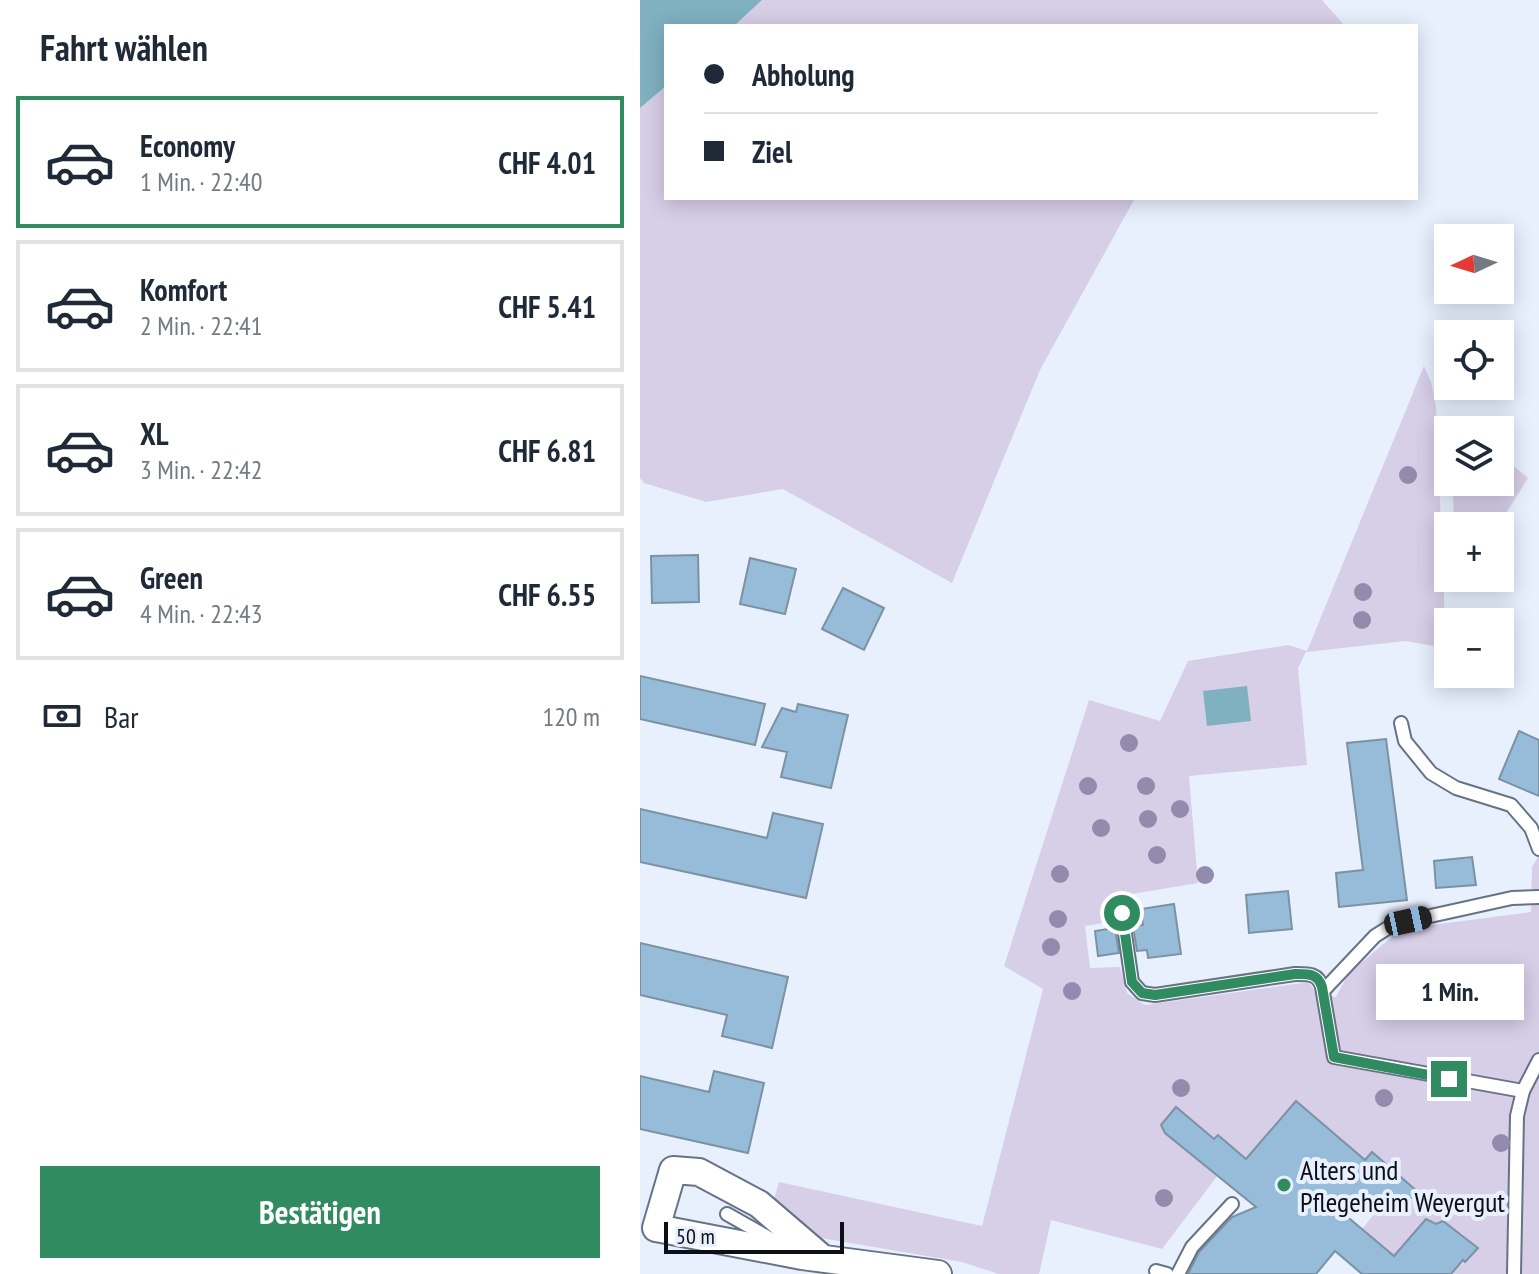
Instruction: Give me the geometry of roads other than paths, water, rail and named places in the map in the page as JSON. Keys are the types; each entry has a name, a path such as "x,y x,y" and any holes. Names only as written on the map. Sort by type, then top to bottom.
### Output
{"street":[{"path":"812,1257 759,1204 699,1172 673,1170 656,1228 812,1257 938,1274"}],"lane":[{"path":"1401,723 1405,741 1431,773 1456,788 1511,805 1531,828 1539,849"},
{"path":"1323,991 1375,936 1394,924 1512,898 1539,897"},
{"path":"1122,913 1132,982 1142,993 1155,995 1305,974 1317,977 1323,991 1334,1057 1523,1091"},
{"path":"1514,1274 1517,1116 1523,1091 1539,1060"},
{"path":"1178,1274 1192,1247 1232,1204"},
{"path":"727,1214 812,1257"}],"water":[{"path":"640,0 762,0 736,24 664,24 664,88 640,108"},
{"path":"1247,686 1251,721 1207,726 1203,691"}],"place":[{"name":"Alters und Pflegeheim Weyergut","path":"1284,1185"}]}
